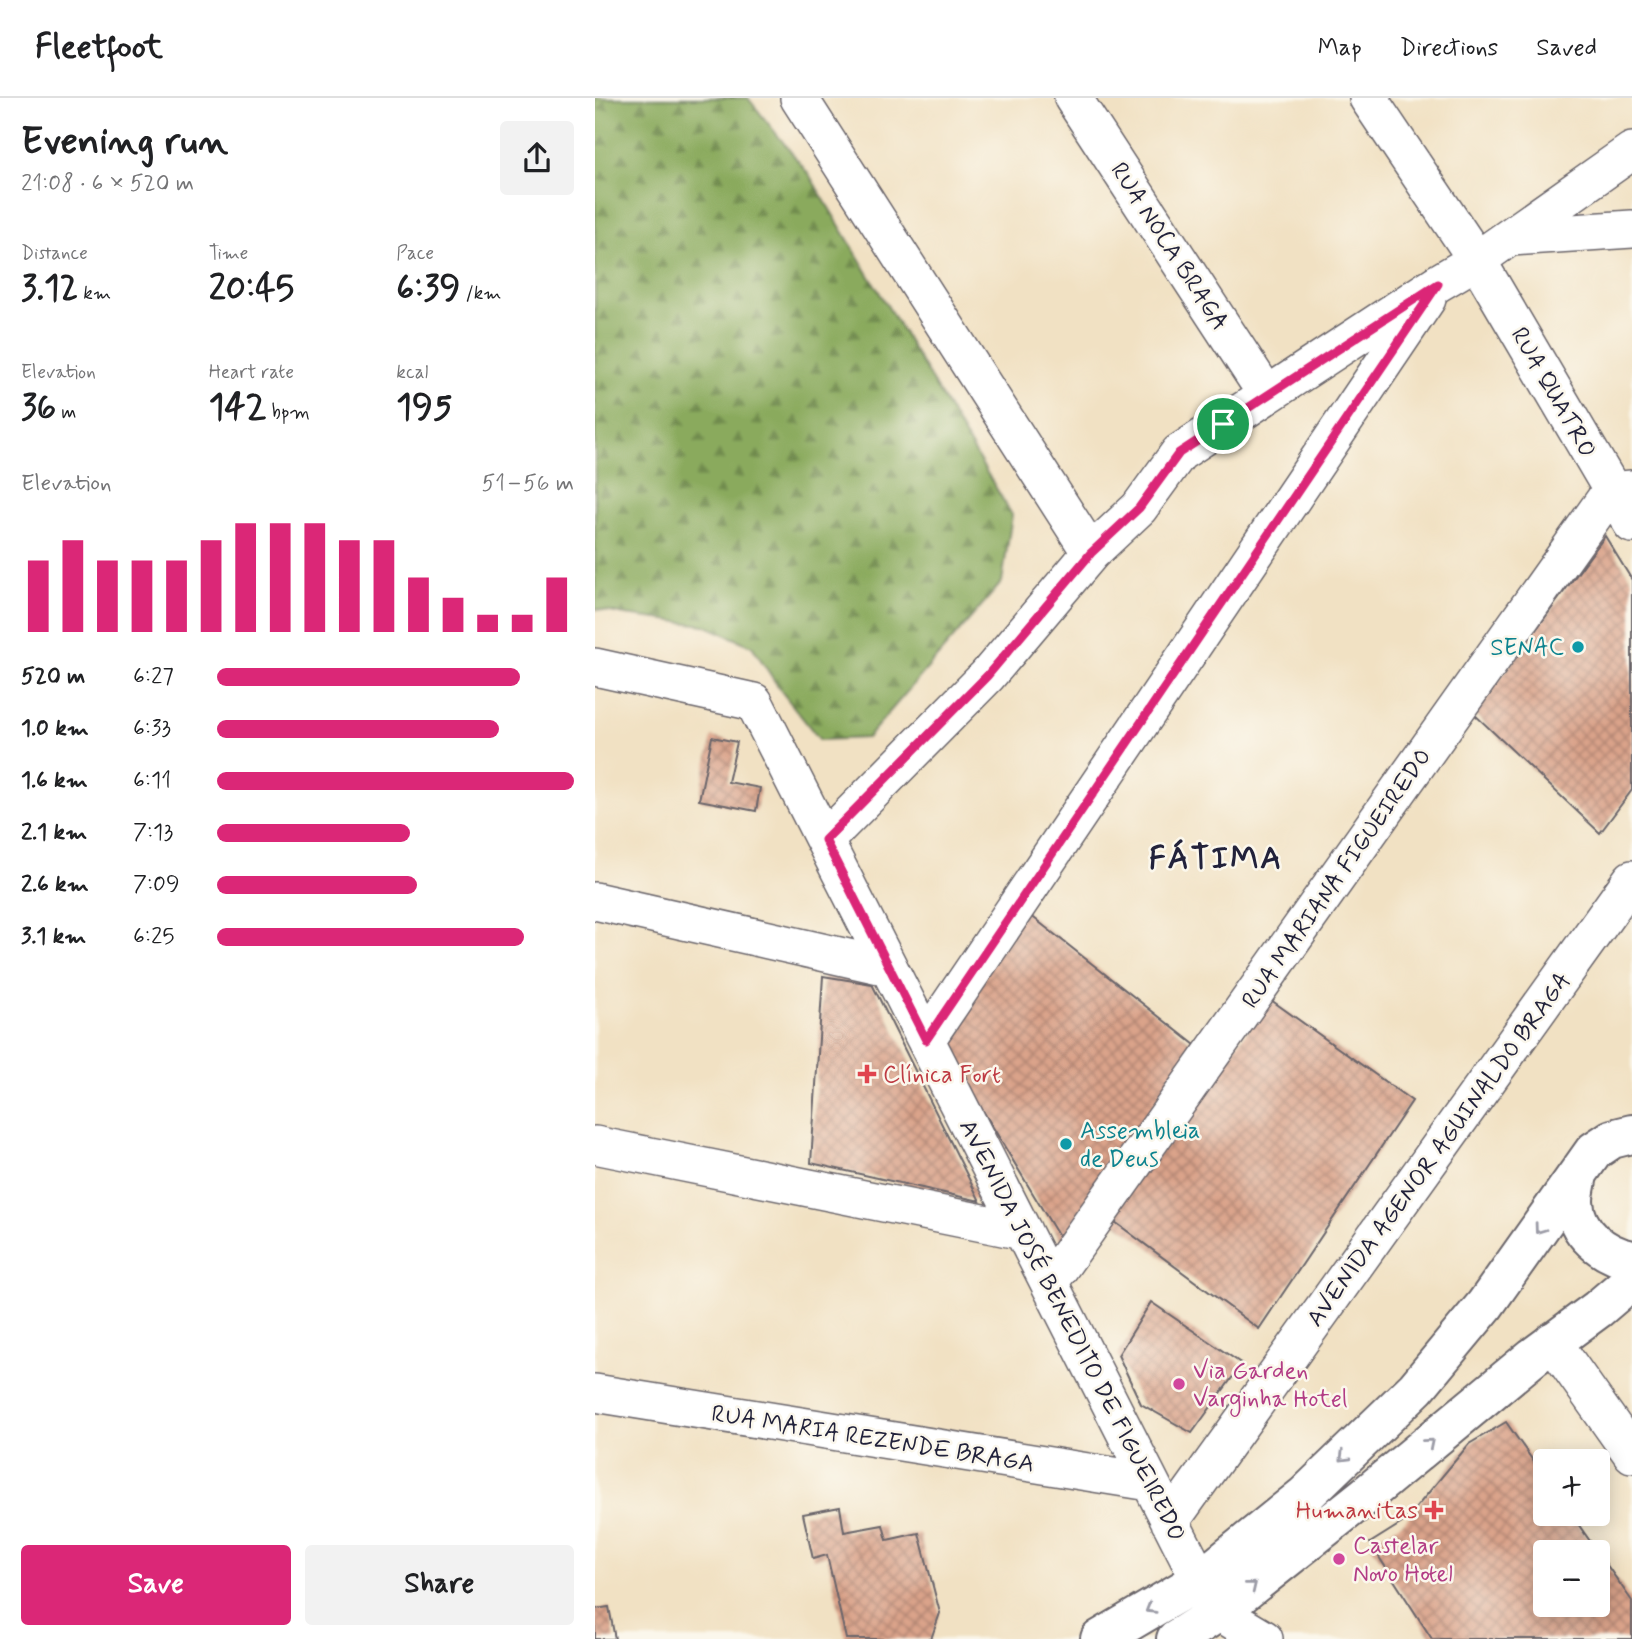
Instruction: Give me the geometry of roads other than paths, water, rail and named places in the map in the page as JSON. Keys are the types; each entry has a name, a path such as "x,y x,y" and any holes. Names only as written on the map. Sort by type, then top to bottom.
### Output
{"main road":[{"path":"1100,1639 1200,1580 1305,1495 1416,1388 1485,1305 1594,1151 1612,1139 1632,1134"},
{"path":"1578,1174 1574,1202 1583,1230 1603,1250 1632,1259"},
{"path":"1176,1639 1219,1612 1365,1496 1552,1341 1598,1309 1632,1280"}],"street":[{"path":"799,98 1091,553"},
{"name":"RUA NOCA BRAGA","path":"1073,98 1267,395"},
{"name":"RUA QUATRO","path":"1368,98 1477,260 1621,490 1632,524"},
{"path":"825,840 987,676 1091,553 1139,508 1179,453 1477,260 1632,151"},
{"path":"1509,237 1632,229"},
{"path":"926,1040 1438,284"},
{"name":"RUA MARIANA FIGUEIREDO","path":"1049,1283 1621,490"},
{"name":"AVENIDA JOSÉ BENEDITO DE FIGUEIREDO","path":"595,667 754,702 1200,1580"},
{"name":"AVENIDA AGENOR AGUINALDO BRAGA","path":"1170,1522 1632,879"},
{"path":"595,901 888,967"},
{"path":"595,1145 1023,1231"},
{"path":"1552,1341 1632,1454"},
{"name":"RUA MARIA REZENDE BRAGA","path":"595,1393 1150,1482"},
{"path":"1219,1612 1264,1639"}],"place":[{"name":"SENAC","path":"1578,647"},
{"name":"Clínica Fort","path":"867,1074"},
{"name":"Assembleia de Deus","path":"1066,1144"},
{"name":"Via Garden Varginha Hotel","path":"1179,1384"},
{"name":"Humanitas","path":"1434,1510"},
{"name":"Castelar Novo Hotel","path":"1339,1559"}],"district":[{"name":"FÁTIMA","path":"1216,857"}]}
